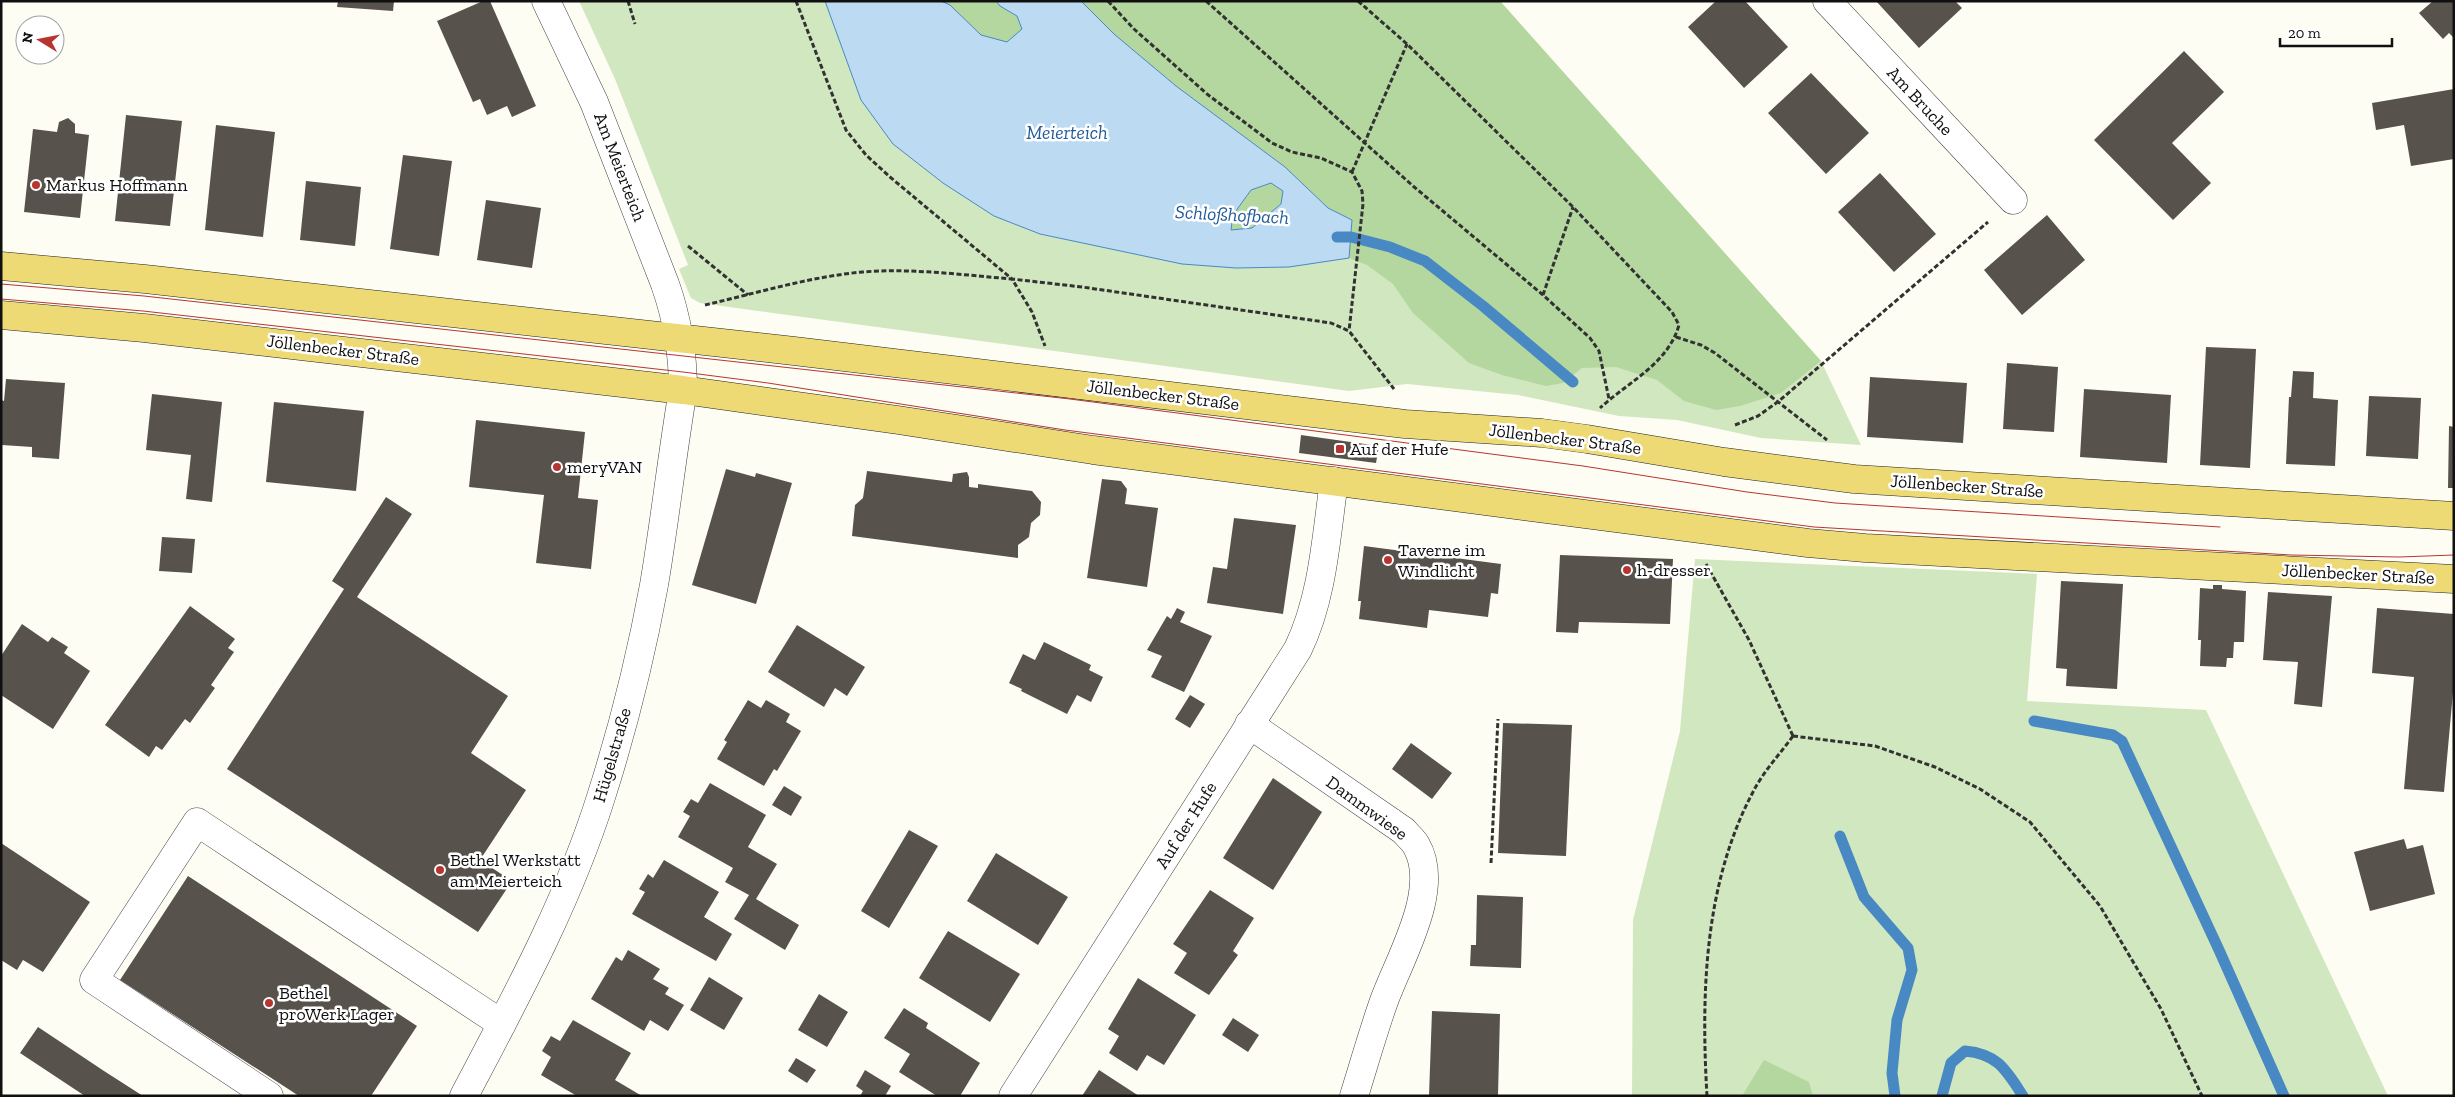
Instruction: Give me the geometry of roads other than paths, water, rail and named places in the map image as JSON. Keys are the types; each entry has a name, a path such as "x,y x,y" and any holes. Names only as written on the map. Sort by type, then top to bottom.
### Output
{"main road":[{"name":"Jöllenbecker Straße","path":"1,266 677,325 1072,384 1405,424 1587,439 1724,462 1854,479 2454,516"},
{"name":"Jöllenbecker Straße","path":"1,315 144,328 683,390 889,418 1062,446 1719,532 1865,548 2454,579"}],"street":[{"name":"Am Meierteich","path":"546,1 594,102 677,325"},
{"name":"Am Bruche","path":"1827,1 2013,200"},
{"path":"677,325 683,390"},
{"name":"Hügelstraße","path":"464,1096 548,932 577,863 601,798 627,707 653,586 683,390"},
{"name":"Auf der Hufe","path":"1013,1096 1298,649 1310,624 1317,596 1334,482"},
{"name":"Dammwiese","path":"1249,724 1404,831 1416,846 1421,860 1422,900 1418,918 1384,1002 1354,1096"},
{"path":"270,1096 94,980 197,822 502,1024"}],"water":[{"name":"Meierteich","path":"825,1 941,1 950,5 981,35 1007,42 1022,29 1017,16 1000,6 996,1 1081,1 1114,34 1176,86 1285,167 1328,208 1352,220 1349,258 1289,267 1236,268 1182,264 1040,234 994,216 943,183 893,144 861,100","holes":["1271,183 1283,191 1281,204 1252,228 1231,230 1233,215 1251,190"]}],"waterway":[{"name":"Schloßhofbach","path":"1337,237 1351,237 1390,247 1425,261 1483,306 1573,382"},
{"path":"2034,721 2113,735 2122,741 2284,1096"},
{"name":"Schloßhofbach","path":"1840,836 1864,897 1908,948 1912,970 1897,1020 1892,1073 1895,1096"},
{"name":"Schloßhofbach","path":"1942,1096 1951,1063 1965,1051 1986,1056 2000,1065 2023,1096"}],"tram line":[{"path":"1,284 144,296 1070,399 1583,466 1747,492 1835,503 2220,527"},
{"path":"1,299 143,311 683,372 768,383 1065,430 1814,527 2291,555 2399,557 2454,555"}],"place":[{"name":"Markus Hoffmann","path":"36,185"},
{"name":"Auf der Hufe","path":"1340,449"},
{"name":"meryVAN","path":"557,467"},
{"name":"Taverne im Windlicht","path":"1388,560"},
{"name":"h-dresser","path":"1627,570"},
{"name":"Bethel Werkstatt am Meierteich","path":"440,870"},
{"name":"Bethel proWerk Lager","path":"269,1003"}]}
